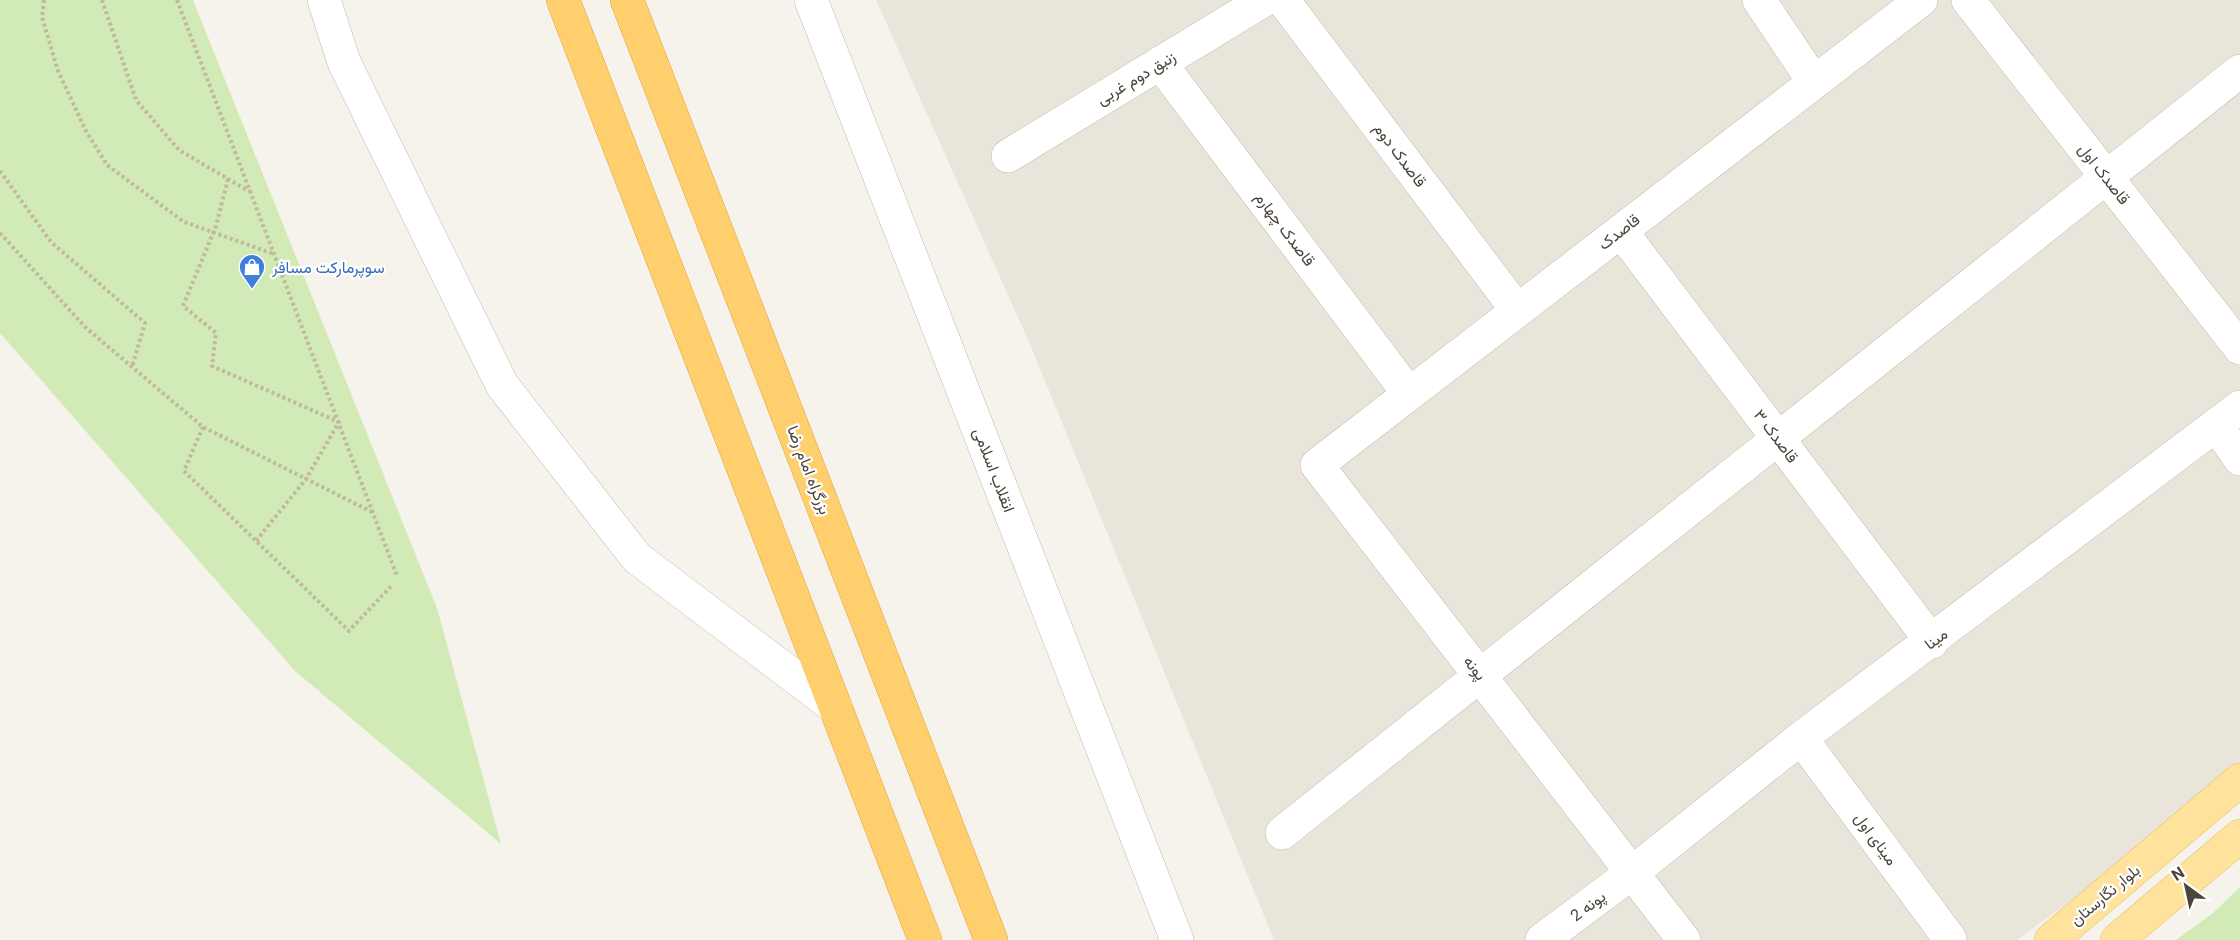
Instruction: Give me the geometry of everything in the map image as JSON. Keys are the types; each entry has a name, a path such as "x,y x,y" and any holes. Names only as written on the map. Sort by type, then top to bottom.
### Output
{"highway":[{"path":"562,0 926,940"},
{"name":"بزرگراه امام رضا","path":"627,0 991,940"}],"main road":[{"name":"بلوار نگارستان","path":"2051,940 2240,780"},
{"path":"2117,940 2240,837"}],"street":[{"path":"324,0 344,62 502,386 637,558 836,708"},
{"name":"انقلاب اسلامی","path":"811,0 1177,940"},
{"name":"زنبق دوم غربی","path":"1008,156 1264,0"},
{"name":"قاصدک دوم","path":"1283,0 1517,310"},
{"path":"1759,0 1814,82"},
{"name":"قاصدک","path":"1317,465 1921,0"},
{"name":"قاصدک اول","path":"1968,0 2240,348"},
{"name":"قاصدک چهارم","path":"1161,63 1409,394"},
{"path":"1282,833 2240,71"},
{"name":"قاصدک ۳","path":"1621,231 1932,642"},
{"path":"2229,417 2240,459"},
{"name":"مینا","path":"1633,872 1802,738 2229,417"},
{"name":"پونه","path":"1317,465 1684,940"},
{"name":"مینای اول","path":"1802,738 1950,939"},
{"name":"پونه 2","path":"1542,940 1633,872"}],"path":[{"path":"44,0 42,17 58,71 86,131 107,165 184,222 275,254"},
{"path":"102,0 136,100 179,150 252,193"},
{"path":"177,0 397,576"},
{"path":"0,171 51,242 145,323 132,367"},
{"path":"228,179 216,226 183,306 216,333 212,366 339,422"},
{"path":"0,233 86,328 203,427 373,513"},
{"path":"256,541 306,479 339,422"},
{"path":"203,427 184,471 349,631 393,584"}],"shaded area":[{"path":"876,0 2240,0 2240,764 2175,825 2017,940 1274,940 1029,342"}],"green space":[{"path":"0,0 193,0 437,608 501,844 295,671 0,333"},
{"path":"2240,887 2240,940 2176,940 2213,913"}],"place":[{"name":"سوپرمارکت مسافر","path":"252,290"}]}
